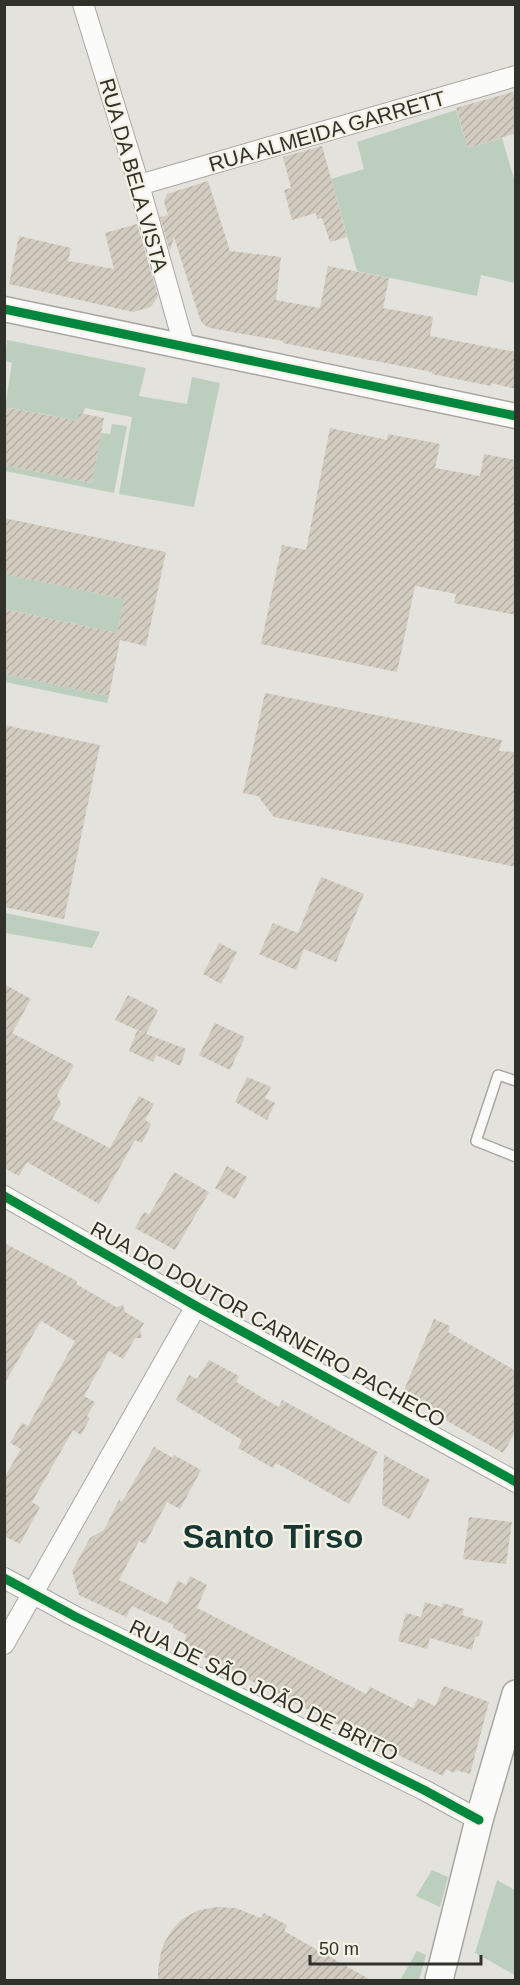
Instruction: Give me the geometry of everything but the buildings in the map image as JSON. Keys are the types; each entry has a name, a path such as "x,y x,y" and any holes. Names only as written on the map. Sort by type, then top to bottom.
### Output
{"main road":[{"path":"439,1980 479,1820 516,1694"}],"street":[{"name":"RUA DA BELA VISTA","path":"83,4 139,185 184,345"},
{"name":"RUA ALMEIDA GARRETT","path":"139,185 516,76"},
{"path":"4,309 516,416"},
{"name":"RUA DO DOUTOR CARNEIRO PACHECO","path":"4,1196 196,1306 516,1482"},
{"path":"4,1644 196,1306"},
{"name":"RUA DE SÃO JOÃO DE BRITO","path":"4,1578 97,1628 424,1790 479,1820"}],"lane":[{"path":"516,1081 498,1075 476,1140 516,1157"}],"green space":[{"path":"456,110 468,148 502,138 515,182 515,283 481,275 477,296 357,271 331,179 364,169 357,142"},
{"path":"7,340 146,368 139,396 187,404 192,377 220,383 194,507 119,494 132,417 85,408 77,421 5,407 12,363 5,361"},
{"path":"112,424 127,426 114,493 5,471 4,465 92,483 101,433 110,434"},
{"path":"5,574 124,599 117,633 5,609"},
{"path":"5,674 109,696 107,703 5,682"},
{"path":"5,913 100,932 92,948 5,933"},
{"path":"432,1870 448,1877 440,1907 416,1896"},
{"path":"497,1880 515,1890 515,1975 475,1953"},
{"path":"417,1951 426,1955 419,1980 400,1980"}],"cycle path":[{"path":"4,309 516,416"},
{"path":"4,1196 196,1306 516,1482"},
{"path":"4,1578 76,1617 424,1790 479,1820"}],"district":[{"name":"Santo Tirso","path":"273,1536"}]}
